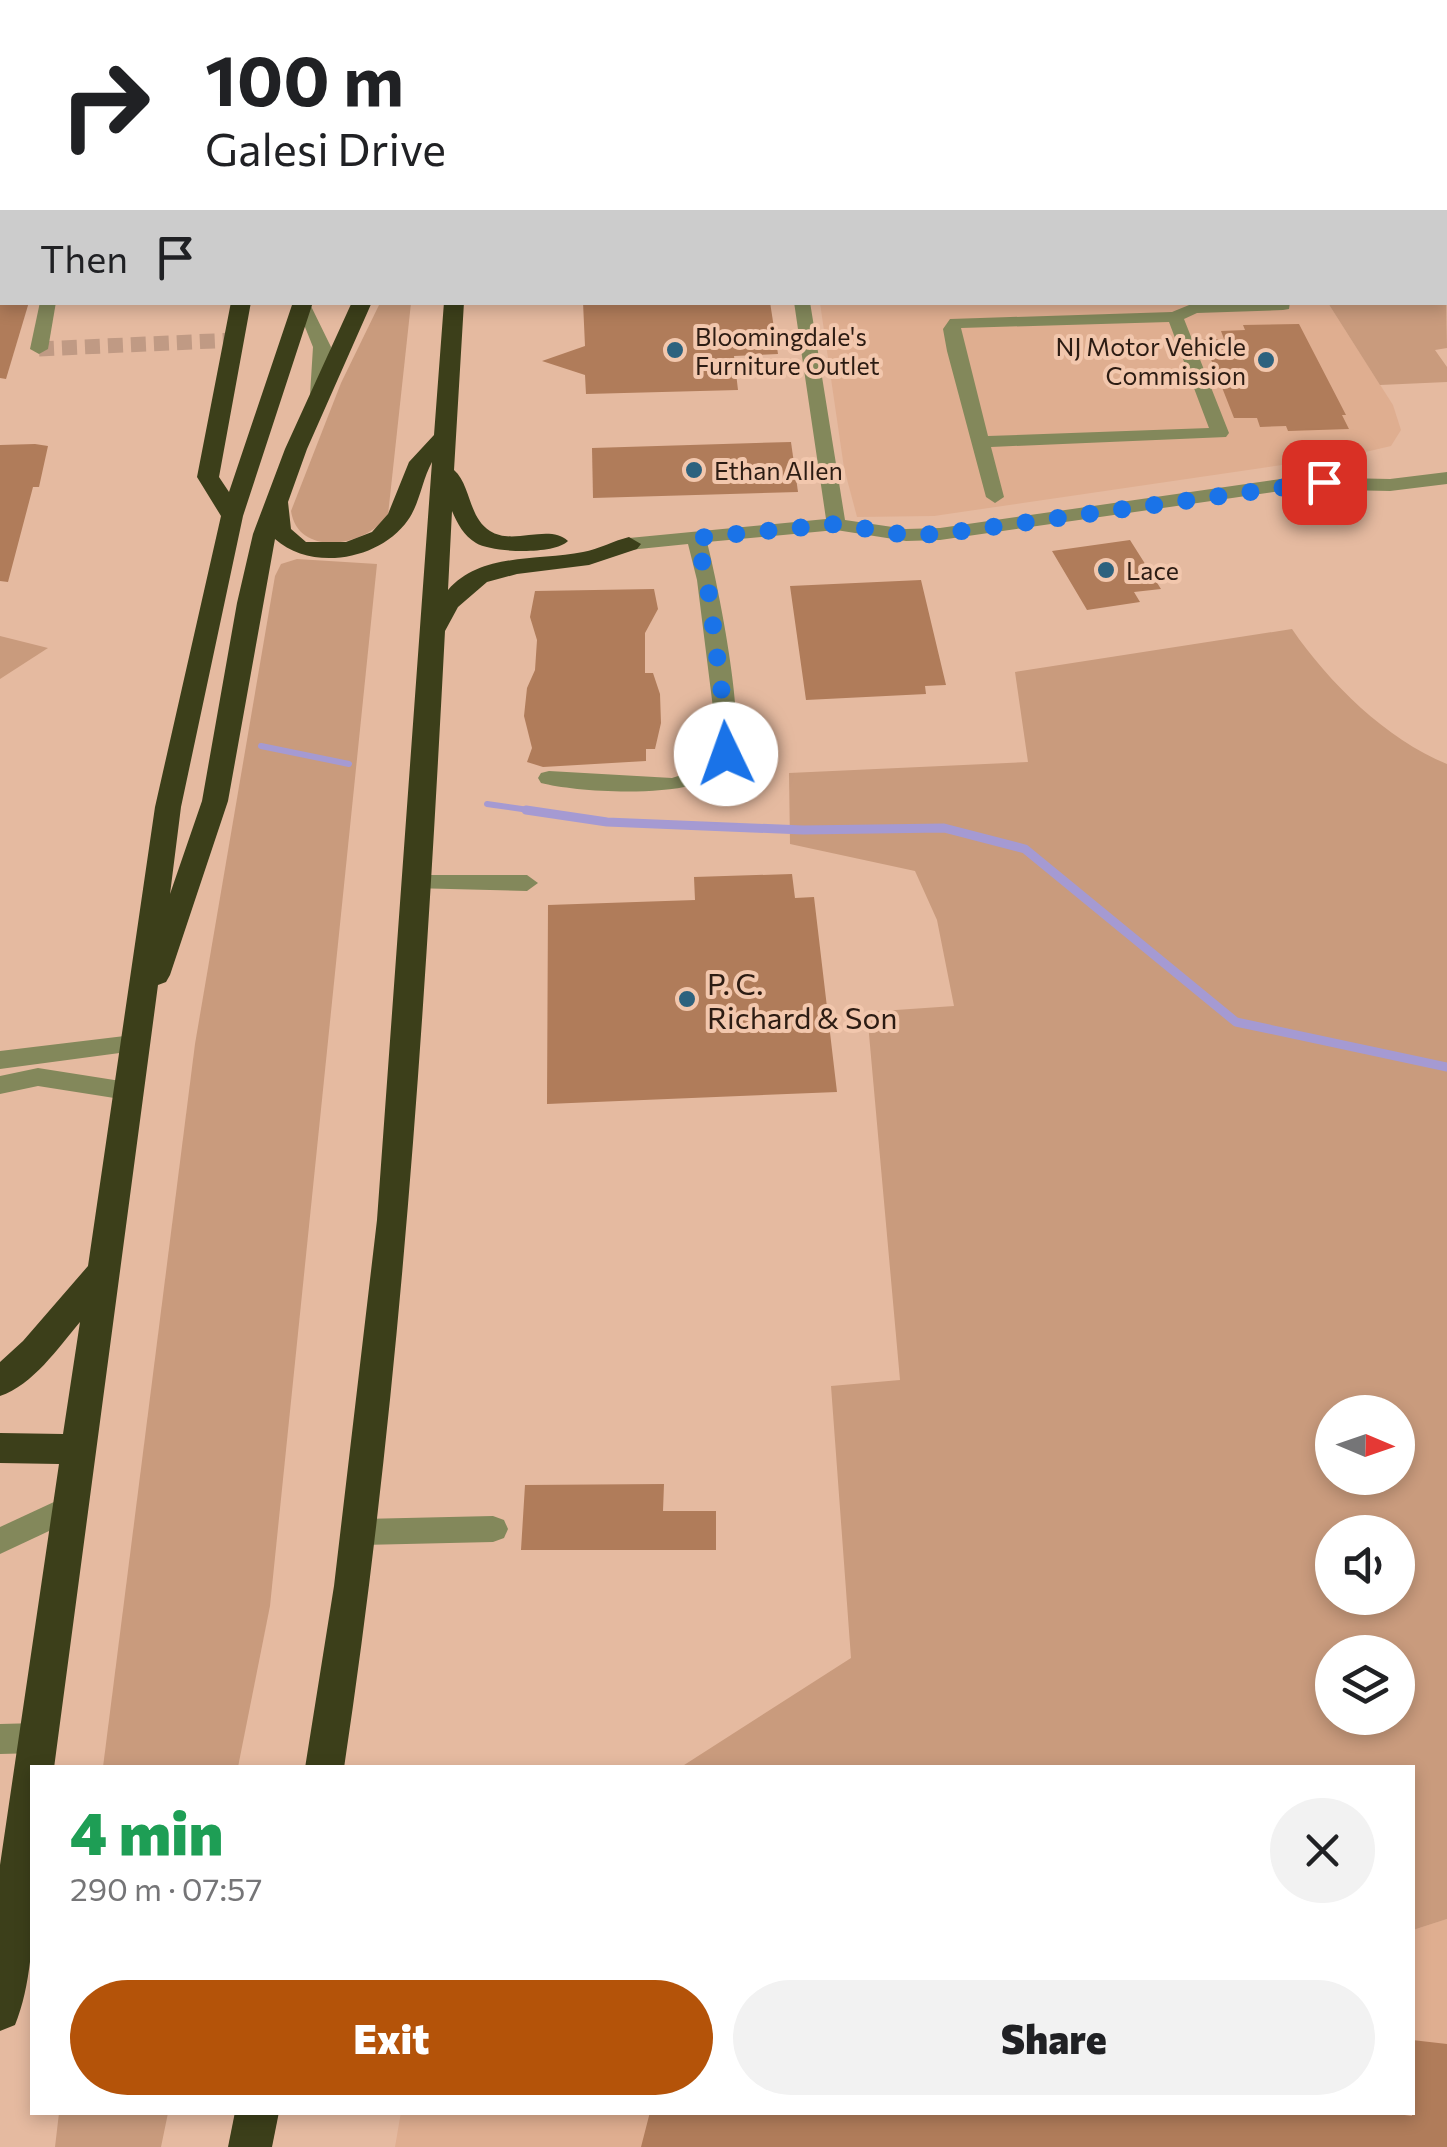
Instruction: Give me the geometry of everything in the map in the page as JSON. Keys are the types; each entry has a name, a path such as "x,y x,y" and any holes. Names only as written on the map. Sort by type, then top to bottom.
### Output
{"highway":[{"path":"232,516 208,478 240,305"},
{"path":"24,1748 69,1508 168,806 232,516 301,305"},
{"path":"133,1044 215,800 256,567 318,395 361,305"},
{"path":"324,1765 362,1532 396,1213 454,305"},
{"path":"277,503 280,531 298,547 331,551 366,544 391,527 420,462 444,449"},
{"path":"444,449 464,520 478,536 508,544 588,539 629,544"},
{"path":"430,644 450,598 486,573 516,565 585,558 629,544"},
{"path":"0,1382 35,1351 102,1272"},
{"path":"0,1448 78,1449"},
{"path":"0,2010 30,1793"},
{"path":"250,2147 256,2115"}],"street":[{"path":"38,349 47,305"},
{"path":"303,305 322,347 318,395"},
{"path":"802,305 836,524"},
{"path":"994,496 953,326 1174,317 1194,308 1282,305"},
{"path":"980,442 1220,432 1174,317"},
{"path":"629,544 836,524 906,535 940,534 1295,483 1390,485 1447,478"},
{"path":"549,778 673,784 708,774 722,761 727,732 707,580 696,538"},
{"path":"419,883 527,883"},
{"path":"0,1060 133,1044"},
{"path":"0,1084 38,1077 127,1091"},
{"path":"0,1541 69,1508"},
{"path":"362,1532 494,1529"}],"shaded area":[{"path":"379,305 411,305 388,515 365,534 334,543 306,536 296,526 291,511 341,383"},
{"path":"820,305 1329,305 1393,405 1401,430 1391,446 1357,454 934,516 857,517 844,468"},
{"path":"1329,305 1446,305 1447,348 1435,350 1447,367 1447,382 1380,385"},
{"path":"297,559 377,564 270,1606 238,1765 103,1765 195,1044 275,576 281,564"},
{"path":"1292,629 1360,707 1402,740 1447,764 1447,1919 1415,1929 1415,1765 684,1765 851,1658 831,1386 900,1380 867,1012 954,1006 937,920 915,871 790,844 789,773 1028,762 1015,672"},
{"path":"0,636 48,648 0,679"},
{"path":"1447,1919 1447,2147 395,2147 400,2115 1415,2115 1415,1929"},
{"path":"59,2115 168,2115 161,2147 55,2147"}],"building":[{"path":"0,305 28,305 6,379 0,378"},
{"name":"Bloomingdale's Furniture Outlet","path":"583,305 770,305 778,354 734,356 738,390 586,394 585,375 542,361 585,346"},
{"name":"NJ Motor Vehicle Commission","path":"1299,324 1346,415 1342,415 1349,429 1288,431 1286,426 1260,427 1257,418 1234,418 1203,339 1224,339 1221,331 1245,330 1243,325"},
{"name":"Ethan Allen","path":"791,442 798,492 593,498 592,448"},
{"path":"0,445 48,446 39,487 33,487 8,582 0,581"},
{"name":"Lace","path":"1130,540 1161,589 1134,592 1140,602 1087,610 1052,551"},
{"path":"921,580 946,685 925,686 926,694 806,700 790,586"},
{"path":"654,589 658,609 645,633 645,673 653,673 660,694 661,723 655,749 646,749 646,761 543,767 527,762 532,748 524,716 527,688 535,670 537,640 530,617 535,591"},
{"name":"P. C. Richard & Son","path":"792,874 795,898 814,897 837,1092 547,1104 548,905 695,900 694,877"},
{"path":"664,1484 663,1511 716,1511 716,1550 521,1550 525,1485"},
{"path":"1415,2040 1447,2044 1447,2147 641,2147 649,2115 1412,2116"}],"waterway":[{"path":"261,746 349,764"},
{"path":"487,804 543,812"},
{"path":"526,810 607,822 803,830 944,828 1025,849 1236,1022 1447,1067"}],"tunnel":[{"path":"39,349 234,340"}],"place":[{"name":"Bloomingdale's Furniture Outlet","path":"675,350"},
{"name":"NJ Motor Vehicle Commission","path":"1266,360"},
{"name":"Ethan Allen","path":"694,470"},
{"name":"Lace","path":"1106,570"},
{"name":"P. C. Richard & Son","path":"687,999"}],"route":[{"path":"726,754 727,732 707,580 696,538 836,524 906,535 940,534 1324,482"}]}
